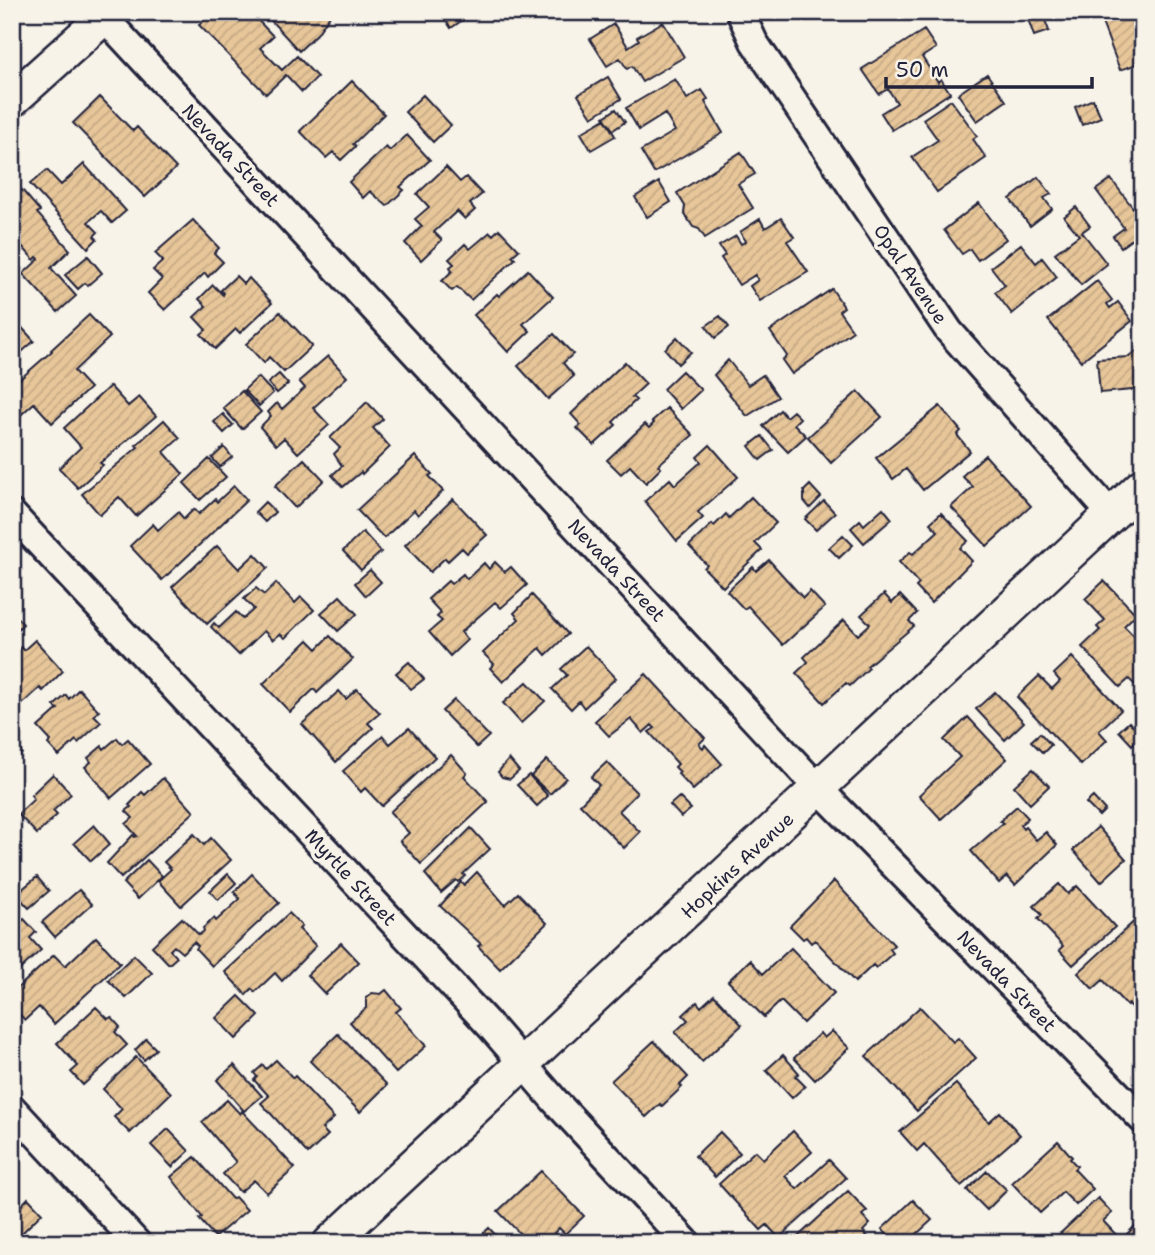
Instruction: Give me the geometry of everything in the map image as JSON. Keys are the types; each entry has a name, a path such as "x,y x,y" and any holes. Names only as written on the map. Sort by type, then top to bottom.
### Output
{"street":[{"name":"Opal Avenue","path":"740,12 754,42 949,331 1111,514"},
{"path":"12,100 105,14"},
{"name":"Nevada Street","path":"105,14 819,789 1143,1120"},
{"name":"Hopkins Avenue","path":"330,1243 1143,485"},
{"name":"Myrtle Street","path":"12,514 687,1243"},
{"path":"12,1108 137,1243"}],"building":[{"path":"212,12 250,12 273,36 260,48 282,70 297,56 317,77 302,92 286,75 266,94 199,25"},
{"path":"263,12 332,12 317,34 299,51"},
{"path":"460,12 464,19 451,28 442,14"},
{"path":"575,12 593,12 579,19"},
{"path":"1042,12 1049,31 1034,36 1027,16"},
{"path":"1098,12 1143,12 1143,38 1139,39 1143,48 1143,62 1120,70"},
{"path":"663,22 684,57 642,82 632,66 627,69 620,58 607,66 590,39 614,24 628,47 639,40 637,37"},
{"path":"924,30 936,48 922,57 938,82 941,79 950,93 892,130 881,113 897,103 888,89 879,94 862,69"},
{"path":"987,74 1006,101 977,121 958,94"},
{"path":"608,77 621,99 592,117 578,95"},
{"path":"675,79 687,99 702,90 708,99 705,102 723,133 654,173 641,151 675,131 665,114 639,130 626,108"},
{"path":"352,81 384,114 353,144 356,146 341,160 333,152 326,158 300,131"},
{"path":"423,95 451,125 433,142 405,112"},
{"path":"100,97 133,131 137,127 176,168 145,197 73,123"},
{"path":"1093,99 1101,117 1082,125 1075,107"},
{"path":"951,100 977,136 973,139 986,158 937,192 912,157 938,140 923,119"},
{"path":"616,109 625,122 613,130 604,117"},
{"path":"605,119 615,136 591,150 581,133"},
{"path":"407,135 430,160 400,187 404,190 387,206 370,191 363,198 349,182 386,147 390,151"},
{"path":"741,152 755,174 738,184 753,208 705,238 699,229 693,227 684,213 685,206 677,193"},
{"path":"84,164 126,211 112,223 101,211 88,222 98,232 94,236 97,239 88,248 30,184 47,170 61,185"},
{"path":"446,167 460,182 466,177 482,194 470,204 475,210 465,219 457,211 434,232 442,240 421,260 405,243 422,226 415,219 429,207 417,194"},
{"path":"1038,177 1051,194 1044,198 1052,209 1030,226 1010,199"},
{"path":"1111,179 1143,221 1143,231 1121,247 1113,236 1124,228 1096,190"},
{"path":"659,182 671,202 647,217 635,197"},
{"path":"22,190 40,211 37,213 70,250 51,268 76,296 58,312 23,274 39,259 37,257 34,260 21,245 16,249 12,246 12,199"},
{"path":"979,203 1006,239 978,260 970,249 962,254 944,230"},
{"path":"1076,207 1090,226 1082,232 1107,264 1081,285 1055,253 1079,235 1064,217"},
{"path":"781,218 794,237 787,241 808,272 760,301 750,286 758,280 755,275 739,285 721,258 725,255 719,246 736,236 741,244 746,241 740,232 760,219 765,228"},
{"path":"193,220 219,248 214,253 223,262 208,277 205,273 165,310 148,293 162,279 153,270 163,261 155,253"},
{"path":"499,229 519,250 512,256 515,259 471,300 457,287 452,291 442,281 452,271 450,267 454,264 449,259 465,244 470,249 490,232 493,235"},
{"path":"1021,244 1036,263 1042,258 1057,277 1012,314 995,292 1005,285 991,267"},
{"path":"88,256 102,273 88,285 85,283 78,289 65,275"},
{"path":"528,270 553,297 523,324 530,331 508,352 474,315"},
{"path":"236,276 244,284 249,278 272,303 240,333 236,329 215,349 201,334 206,330 194,317 206,306 199,299 213,285 223,295 221,290"},
{"path":"1097,281 1112,300 1107,304 1110,308 1118,302 1132,321 1081,361 1048,320"},
{"path":"832,289 844,307 839,311 853,331 792,374 782,360 787,356 770,331"},
{"path":"280,312 312,346 284,372 269,357 264,363 246,344"},
{"path":"89,315 110,337 74,371 90,388 52,423 34,403 15,420 12,417 12,386"},
{"path":"720,316 729,327 715,338 706,326"},
{"path":"16,321 34,341 15,358 12,355 12,324"},
{"path":"554,334 573,354 563,363 574,376 548,399 518,366"},
{"path":"677,337 691,352 678,364 665,349"},
{"path":"1143,346 1143,389 1100,393 1097,359 1129,357"},
{"path":"328,356 347,377 313,408 329,425 298,453 284,438 276,445 260,427 271,416 268,412 277,403 282,409 305,388 299,381"},
{"path":"728,360 748,385 763,375 778,397 747,416 714,375"},
{"path":"625,362 646,384 632,397 636,400 613,422 616,425 594,445 577,428 581,425 571,414"},
{"path":"682,371 701,390 681,409 663,389"},
{"path":"279,374 288,384 277,393 268,383"},
{"path":"258,377 273,393 259,406 244,390"},
{"path":"110,386 128,406 139,397 156,416 100,463 103,465 78,488 59,468 81,447 64,428"},
{"path":"242,391 261,412 242,429 223,408"},
{"path":"858,391 882,417 831,463 808,437"},
{"path":"367,402 383,419 373,428 390,447 362,474 361,472 343,487 332,475 342,466 334,454 340,448 330,438"},
{"path":"940,406 961,431 957,435 970,451 923,490 906,469 893,479 876,458"},
{"path":"667,408 693,435 658,465 661,468 646,483 630,466 621,474 607,460 645,424 649,428 654,423 652,421"},
{"path":"780,410 786,417 793,411 800,418 794,424 806,436 788,452 763,426"},
{"path":"223,414 233,425 224,433 214,422"},
{"path":"164,420 180,438 164,452 183,474 136,516 119,497 100,515 82,494 138,447 136,445"},
{"path":"762,436 773,450 760,460 749,446"},
{"path":"710,445 738,477 698,512 703,518 677,541 645,501 670,479 675,485 701,462 697,457"},
{"path":"224,447 232,457 220,467 212,458"},
{"path":"985,455 1031,506 987,546 951,507 973,487 962,476"},
{"path":"415,456 443,491 418,515 414,510 384,538 357,510"},
{"path":"209,459 226,477 200,500 184,483"},
{"path":"304,459 324,480 295,508 275,486"},
{"path":"810,485 821,497 810,508 804,501 804,491"},
{"path":"234,486 247,500 162,580 130,546 153,524 158,530 178,512 184,519 194,509 199,514"},
{"path":"751,497 776,523 755,543 762,550 723,587 704,568 707,565 689,546 712,524 714,526 726,514 729,518"},
{"path":"453,499 487,535 467,553 462,548 448,561 445,558 430,572 405,545"},
{"path":"824,501 835,513 816,530 805,519"},
{"path":"265,502 275,512 265,522 255,512"},
{"path":"883,508 892,519 864,543 851,528 860,520 864,525"},
{"path":"941,513 968,541 960,548 972,561 931,603 916,587 919,584 899,562 910,552 913,554 938,531 930,523"},
{"path":"363,532 381,552 361,570 343,551"},
{"path":"843,535 853,545 839,558 829,548"},
{"path":"217,546 239,569 255,554 268,568 207,624 172,587"},
{"path":"769,560 803,598 810,591 825,607 783,645 748,606 744,609 727,591 753,567 756,571"},
{"path":"495,562 505,572 511,567 527,585 501,608 495,602 461,632 467,640 450,656 429,632 442,621 437,617 441,613 428,599 448,581 451,584 463,574 467,579 484,563 489,569"},
{"path":"370,570 381,582 366,596 355,583"},
{"path":"1104,581 1136,614 1124,626 1143,645 1143,678 1135,685 1129,679 1120,687 1082,647 1100,630 1097,627 1105,620 1085,599"},
{"path":"276,583 295,603 301,597 314,610 285,638 280,634 273,640 264,631 239,655 211,627 214,623 219,628 236,612 243,619 254,609 244,599 256,588 264,595"},
{"path":"884,594 892,603 900,595 917,613 909,621 914,626 867,666 869,668 850,686 846,683 824,703 796,673 808,662 804,657 844,620 858,635 870,624 861,615"},
{"path":"532,595 568,634 546,655 540,648 503,682 490,668 494,664 483,653 519,619 514,613"},
{"path":"340,596 357,614 338,631 321,613"},
{"path":"12,612 23,624 12,635"},
{"path":"330,636 353,659 317,693 314,689 290,712 263,684 308,640 317,649"},
{"path":"35,640 63,671 43,691 40,688 18,708 21,711 12,720 12,656 21,647 24,650"},
{"path":"586,646 616,678 584,708 579,701 571,709 552,689 567,675 561,669"},
{"path":"1072,657 1121,710 1099,731 1107,740 1081,765 1017,697 1039,676 1052,689 1060,681 1054,674"},
{"path":"409,662 424,679 411,689 396,673"},
{"path":"646,674 705,738 699,744 703,748 705,745 722,764 693,790 678,774 680,772 675,767 678,764 649,732 655,728 652,725 643,733 631,719 609,736 595,721"},
{"path":"527,682 545,701 521,723 503,703"},
{"path":"79,689 99,711 94,715 101,722 59,756 48,744 51,741 38,727 58,709 54,706 66,695 69,699"},
{"path":"357,689 380,713 368,723 373,728 336,762 302,724 339,691 346,699"},
{"path":"995,692 1024,722 1005,740 976,709"},
{"path":"454,700 489,736 477,747 442,711"},
{"path":"968,717 1007,759 941,819 919,795 960,757 944,740"},
{"path":"1129,722 1142,735 1132,745 1119,731"},
{"path":"409,728 435,757 382,806 365,788 361,792 343,771 383,736 390,744"},
{"path":"1040,733 1051,745 1043,753 1031,741"},
{"path":"117,738 122,744 128,739 150,764 111,798 85,767 91,762 88,758"},
{"path":"12,743 22,753 12,763"},
{"path":"451,755 467,773 464,776 488,802 421,864 400,841 409,833 390,812"},
{"path":"509,759 519,771 510,779 502,777 498,772"},
{"path":"547,760 566,778 550,794 531,776"},
{"path":"607,762 637,793 619,811 640,832 624,848 580,804 599,785 591,777"},
{"path":"1033,769 1049,786 1030,804 1014,786"},
{"path":"53,774 71,794 53,811 57,815 37,834 18,814 34,799 31,795"},
{"path":"529,775 548,796 537,806 517,785"},
{"path":"163,778 194,812 121,878 107,863 133,835 137,836 126,824 133,818 126,811 142,792 145,795"},
{"path":"679,797 691,809 681,817 670,805"},
{"path":"1093,797 1105,810 1099,816 1086,803"},
{"path":"1017,806 1028,818 1020,825 1023,829 1025,827 1036,840 1046,832 1057,845 1015,885 1007,876 999,883 971,851 1003,823 1000,821"},
{"path":"94,825 110,844 91,861 74,843"},
{"path":"1098,827 1126,859 1101,882 1073,850"},
{"path":"471,828 490,849 463,874 465,876 441,893 425,874"},
{"path":"194,834 204,845 211,838 231,860 181,906 158,881 171,869 164,862"},
{"path":"147,860 162,876 138,899 123,883"},
{"path":"477,872 505,905 518,893 547,923 500,969 478,946 481,944 440,906 461,882 464,885"},
{"path":"228,874 236,883 218,900 210,891"},
{"path":"252,874 279,903 212,966 196,949 198,946 194,942 182,953 174,946 170,950 177,957 169,964 152,946 182,918 199,935 214,918 216,921 240,899 234,892"},
{"path":"37,877 49,891 29,908 16,894"},
{"path":"834,881 894,945 890,949 893,953 876,968 873,965 855,982 815,940 811,943 806,937 803,939 790,926"},
{"path":"1059,884 1068,894 1077,886 1115,927 1073,965 1059,950 1063,946 1038,919 1042,915 1034,906"},
{"path":"79,890 92,904 55,937 42,922"},
{"path":"289,913 302,926 299,929 316,946 282,981 275,973 255,992 252,989 246,995 225,972"},
{"path":"1140,916 1143,919 1143,946 1136,953 1143,960 1143,1018 1129,1004 1127,1006 1103,980 1093,989 1078,973"},
{"path":"24,919 36,932 30,938 41,950 12,977 12,922 14,920 18,924"},
{"path":"96,937 120,963 54,1024 39,1007 25,1020 12,1007 12,993 54,955 65,966"},
{"path":"341,943 359,962 325,994 307,975"},
{"path":"791,948 834,993 803,1023 781,1001 764,1017 728,981 750,960 763,974"},
{"path":"134,955 152,973 126,998 108,980"},
{"path":"386,990 401,1008 396,1012 426,1046 396,1073 350,1022 366,1008 366,998 372,993 381,994"},
{"path":"714,995 742,1025 702,1062 675,1032 688,1020 683,1015 697,1002 701,1007"},
{"path":"239,996 259,1016 236,1039 216,1018"},
{"path":"96,1007 120,1027 115,1032 127,1045 83,1085 71,1072 78,1066 57,1043"},
{"path":"920,1007 953,1042 958,1038 976,1058 917,1111 866,1056"},
{"path":"832,1031 849,1048 815,1080 794,1058 820,1033 824,1038"},
{"path":"338,1034 387,1085 360,1112 310,1061"},
{"path":"146,1039 156,1049 144,1060 135,1050"},
{"path":"654,1041 688,1077 680,1085 682,1087 646,1117 611,1081"},
{"path":"783,1055 799,1073 795,1076 805,1086 792,1098 766,1070"},
{"path":"136,1057 171,1093 130,1133 114,1117 122,1109 103,1089"},
{"path":"276,1060 293,1078 295,1076 334,1118 322,1129 328,1135 308,1154 261,1103 269,1096 254,1080 257,1077 254,1073 263,1065 266,1069"},
{"path":"234,1065 262,1096 244,1111 217,1080"},
{"path":"956,1084 989,1122 1000,1112 1020,1135 961,1186 924,1144 917,1151 900,1132"},
{"path":"227,1100 240,1114 242,1111 295,1168 267,1193 254,1180 240,1192 223,1174 236,1162 202,1122"},
{"path":"168,1129 189,1151 172,1167 151,1145"},
{"path":"793,1131 812,1152 785,1176 797,1189 829,1160 846,1178 779,1238 767,1225 761,1230 719,1184 755,1151 763,1159"},
{"path":"720,1132 740,1153 715,1177 695,1156"},
{"path":"1058,1141 1072,1157 1070,1159 1077,1166 1074,1169 1093,1189 1076,1205 1063,1192 1040,1213 1012,1183"},
{"path":"195,1157 232,1199 235,1197 247,1210 215,1237 199,1219 202,1217 171,1177"},
{"path":"541,1171 584,1216 565,1234 559,1228 554,1233 560,1239 558,1243 529,1243 498,1211"},
{"path":"987,1171 1007,1190 987,1210 967,1190"},
{"path":"848,1191 867,1211 862,1215 870,1224 863,1231 873,1243 791,1243"},
{"path":"28,1198 42,1213 12,1243 12,1203 18,1209"},
{"path":"1098,1198 1112,1213 1103,1221 1121,1240 1136,1225 1143,1233 1143,1243 1050,1243"},
{"path":"913,1200 932,1220 907,1243 894,1243 882,1229"},
{"path":"489,1228 503,1243 473,1243"},
{"path":"454,1233 463,1243 443,1243"}]}
